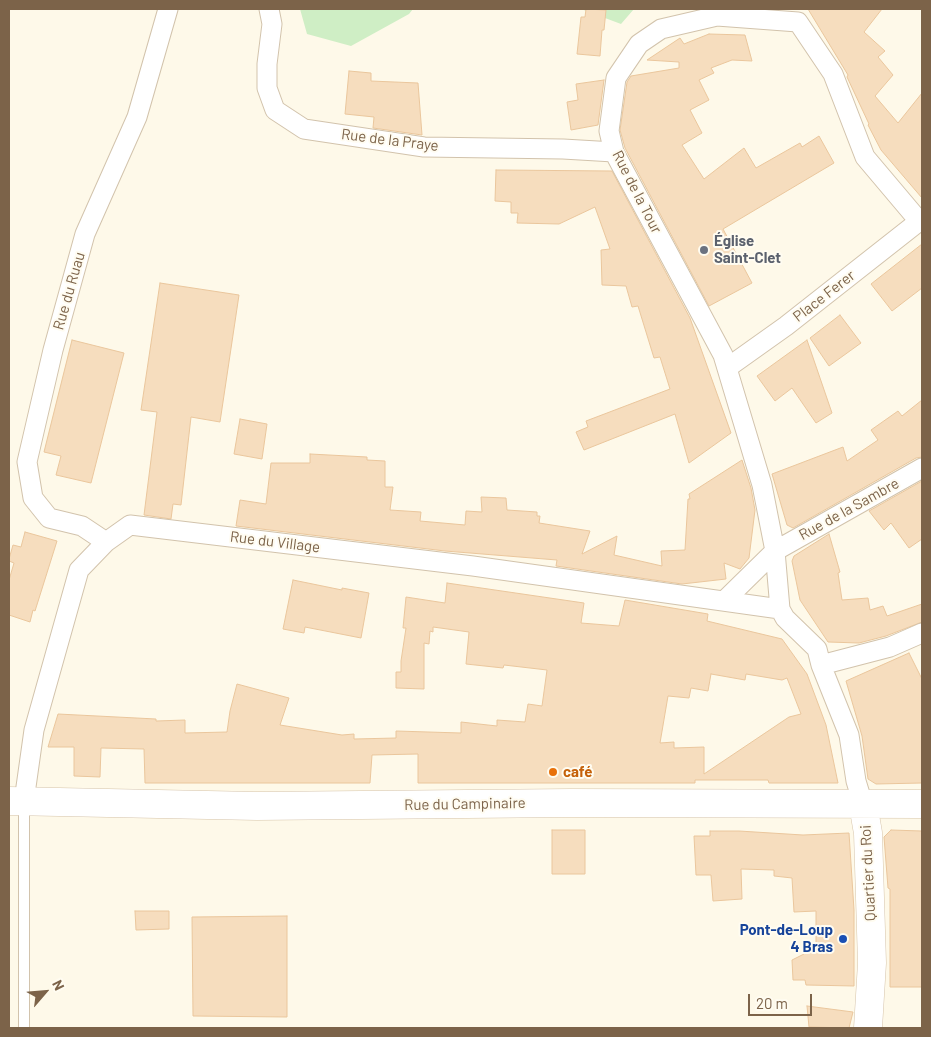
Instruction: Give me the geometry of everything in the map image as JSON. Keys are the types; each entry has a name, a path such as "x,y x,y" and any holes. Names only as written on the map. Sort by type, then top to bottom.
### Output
{"main road":[{"name":"Rue du Campinaire","path":"16,801 257,806 571,803 922,804"},
{"name":"Quartier du Roi","path":"863,804 868,833 872,963 868,1028"}],"street":[{"name":"Rue du Ruau","path":"106,542 82,526 48,518 33,498 27,462 53,350 85,234 137,117 168,9"},
{"name":"Rue de la Praye","path":"269,9 272,24 267,88 275,110 304,129 424,146 614,152"},
{"name":"Rue de la Tour","path":"780,609 775,551 762,485 723,355 614,152 609,132 616,78 639,44 661,30 717,16 798,22 833,74 865,157 920,220"},
{"name":"Place Ferer","path":"727,368 786,326 920,220"},
{"name":"Rue de la Sambre","path":"724,602 775,551 922,468"},
{"name":"Rue du Village","path":"16,801 79,570 106,542 130,525 473,566 780,609"},
{"name":"Quartier du Roi","path":"780,609 785,618 817,649 821,665 849,734 856,781 863,804"},
{"path":"821,665 890,647 922,633"}],"lane":[{"path":"16,801 24,1028"}],"green space":[{"path":"300,9 413,9 409,14 351,46 307,34"},
{"path":"581,9 634,9 621,24"}],"building":[{"path":"586,9 606,10 600,56 577,54 581,17 585,17"},
{"path":"808,9 882,9 864,32 885,51 878,57 893,75 875,96 898,123 922,93 922,198 881,150 868,125 847,77 848,75"},
{"path":"709,34 745,35 752,61 732,60 711,68 714,73 699,80 709,100 690,110 702,133 682,145 704,179 744,148 756,168 800,143 802,147 819,136 834,163 723,229 752,283 709,306 625,148 620,130 627,82 631,76 679,68 679,62 647,60 680,38 684,44"},
{"path":"349,71 371,73 371,81 418,83 422,135 373,128 374,117 345,114"},
{"path":"604,80 598,125 571,130 567,102 578,100 576,84"},
{"path":"496,170 612,171 690,318 731,433 689,463 675,414 584,450 576,432 588,427 586,421 670,389 660,357 654,358 638,306 632,307 626,286 602,285 601,250 610,249 595,207 559,224 517,223 518,213 511,213 511,202 495,201"},
{"path":"922,244 922,288 892,311 871,284"},
{"path":"160,283 239,295 220,422 191,417 181,505 173,504 171,519 144,515 157,412 141,410"},
{"path":"840,315 861,343 829,366 810,338"},
{"path":"72,340 124,353 91,483 56,475 61,456 44,452"},
{"path":"807,340 832,413 816,423 792,388 775,401 757,376"},
{"path":"922,400 922,457 916,458 793,528 787,525 772,474 843,447 847,461 878,440 871,430 898,411 902,416"},
{"path":"240,419 267,424 262,459 234,454"},
{"path":"310,454 367,457 367,460 385,461 385,487 393,487 390,510 421,512 420,521 465,525 466,511 482,512 481,497 506,498 507,510 537,512 537,516 540,516 539,523 590,531 582,554 617,536 614,555 662,566 661,551 685,550 689,494 742,460 751,488 755,510 749,558 740,569 724,563 726,579 682,584 556,566 557,560 445,551 236,526 240,500 266,504 271,463 310,463"},
{"path":"922,481 922,539 909,548 891,523 884,530 869,511"},
{"path":"25,532 57,541 30,622 9,615 9,580 14,563 9,561 9,559 13,545 21,547"},
{"path":"829,534 840,572 838,573 842,600 868,598 870,610 883,606 887,616 922,604 922,622 886,636 859,643 828,642 800,600 792,561 794,556"},
{"path":"293,580 342,590 342,588 369,593 361,638 305,627 304,633 283,629"},
{"path":"447,583 584,603 581,623 619,626 625,600 708,614 707,621 782,639 807,674 826,725 838,783 769,783 768,780 695,780 695,783 418,783 418,754 372,755 370,783 145,783 144,749 101,748 100,777 74,776 74,747 48,747 58,714 156,719 156,721 185,720 185,733 227,732 237,684 289,698 280,725 342,735 354,734 354,739 396,738 396,731 461,733 461,722 497,726 497,720 525,722 528,704 542,706 547,670 504,665 503,668 466,664 469,632 433,627 433,632 430,631 429,644 424,643 424,689 396,688 396,672 401,672 406,628 403,628 406,597 445,603","holes":["711,674 745,680 746,674 782,680 787,678 801,714 789,717 704,774 704,747 674,748 674,742 660,743 668,696 689,698 691,688 708,691"]},
{"path":"909,653 922,679 922,783 876,784 868,779 862,736 846,681"},
{"path":"552,830 585,830 585,874 552,874"},
{"path":"891,830 922,831 922,987 890,987 890,889 888,888 884,837"},
{"path":"710,831 803,835 849,833 854,910 854,986 806,985 805,980 793,980 792,960 804,954 804,946 816,946 816,911 794,912 792,878 774,876 774,870 741,869 742,899 713,901 711,875 696,875 694,836 710,836"},
{"path":"135,911 169,911 169,929 136,930"},
{"path":"287,916 287,1017 193,1016 192,917"},
{"path":"807,1006 853,1012 849,1028 809,1027"}],"place":[{"name":"Église Saint-Clet","path":"704,250"},
{"name":"café","path":"553,772"},
{"name":"Pont-de-Loup 4 Bras","path":"843,939"}]}
